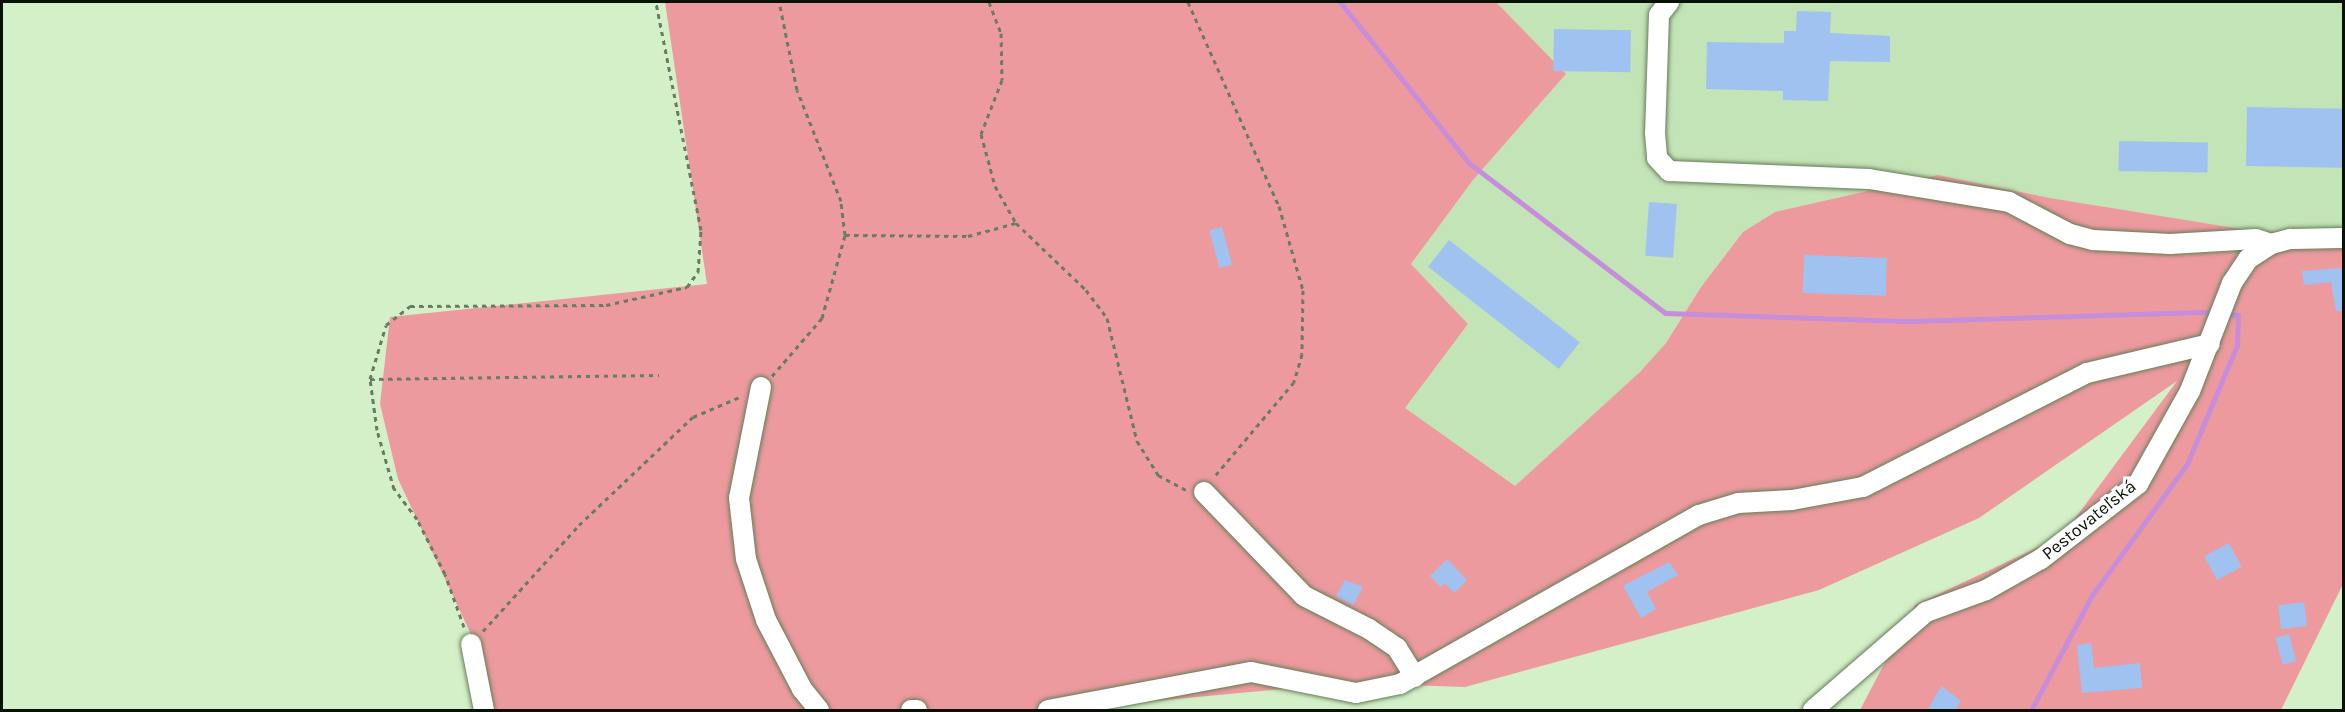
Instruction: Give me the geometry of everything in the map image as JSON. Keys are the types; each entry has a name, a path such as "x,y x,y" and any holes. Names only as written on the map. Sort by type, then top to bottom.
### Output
{"street":[{"path":"1669,2 1659,15 1655,133 1657,158 1669,171 1869,179 2009,202 2070,234 2093,240 2170,244 2256,239 2271,244 2304,237 2343,238"},
{"name":"Pestovateľská","path":"1813,711 1926,612 1986,590 2042,559 2138,484 2190,391 2239,269 2271,244"},
{"path":"1048,711 1251,672 1356,693 1369,693 1415,677 1699,515 1738,503 1792,500 1863,487 2087,373 2210,344"},
{"path":"760,387 739,498 746,560 765,620 802,689 819,711"},
{"path":"1204,492 1304,596 1369,629 1397,648 1415,677"},
{"path":"471,644 484,711"},
{"path":"910,711 917,711"}],"path":[{"path":"656,2 700,230 698,272 687,287 606,305 410,306 386,325 370,379 377,430 394,489 417,519 445,574 471,644 579,525 693,417 760,387 822,318 844,235 841,201 796,90 780,6"},
{"path":"989,2 1001,33 1002,80 981,134 995,186 1016,223 1086,290 1107,318 1137,441 1148,461 1175,487 1204,492 1294,382 1302,354 1303,290 1279,206 1188,2"},
{"path":"844,235 968,236 1016,223"},
{"path":"370,379 659,375"}],"shaded area":[{"path":"665,2 1496,2 1566,74 1473,180 1411,264 1468,324 1405,408 1515,486 1640,372 1666,343 1701,287 1743,232 1775,212 1938,175 2050,198 2260,232 2343,230 2343,584 2281,710 1860,710 1915,605 2062,536 2177,381 1979,518 1819,590 1465,687 1347,683 1058,710 493,710 484,662 398,479 380,404 390,317 707,284"},
{"path":"1496,2 2343,2 2343,230 2260,232 2050,198 1938,175 1775,212 1743,232 1701,287 1666,343 1640,373 1515,486 1404,409 1468,324 1411,264 1473,180 1566,74"}],"building":[{"path":"1797,11 1831,12 1830,33 1890,36 1890,62 1830,61 1828,101 1783,100 1783,91 1706,89 1707,42 1784,43 1784,31 1796,31"},
{"path":"1554,29 1631,30 1630,72 1553,71"},
{"path":"2247,107 2343,109 2342,168 2246,166"},
{"path":"2119,141 2208,143 2207,173 2118,171"},
{"path":"1649,202 1677,204 1673,258 1645,256"},
{"path":"1222,227 1232,265 1220,268 1209,230"},
{"path":"1449,240 1580,342 1559,369 1428,267"},
{"path":"1804,255 1887,258 1886,296 1803,293"},
{"path":"2343,268 2343,311 2336,311 2331,282 2304,285 2302,271"},
{"path":"2229,543 2242,567 2217,580 2204,556"},
{"path":"1447,559 1467,580 1454,593 1445,583 1441,587 1430,576"},
{"path":"1669,562 1678,575 1647,592 1656,609 1641,618 1623,586"},
{"path":"1345,580 1363,587 1353,605 1336,596"},
{"path":"2304,602 2307,626 2281,629 2278,605"},
{"path":"2289,634 2296,661 2283,665 2275,638"},
{"path":"2091,643 2094,668 2140,663 2142,688 2082,693 2077,645"},
{"path":"1941,686 1961,701 1955,711 1927,711"}],"waterway":[{"path":"1340,2 1469,163 1665,313 1912,321 2202,312 2238,315 2237,345 2187,464 2092,595 2031,710"}]}
